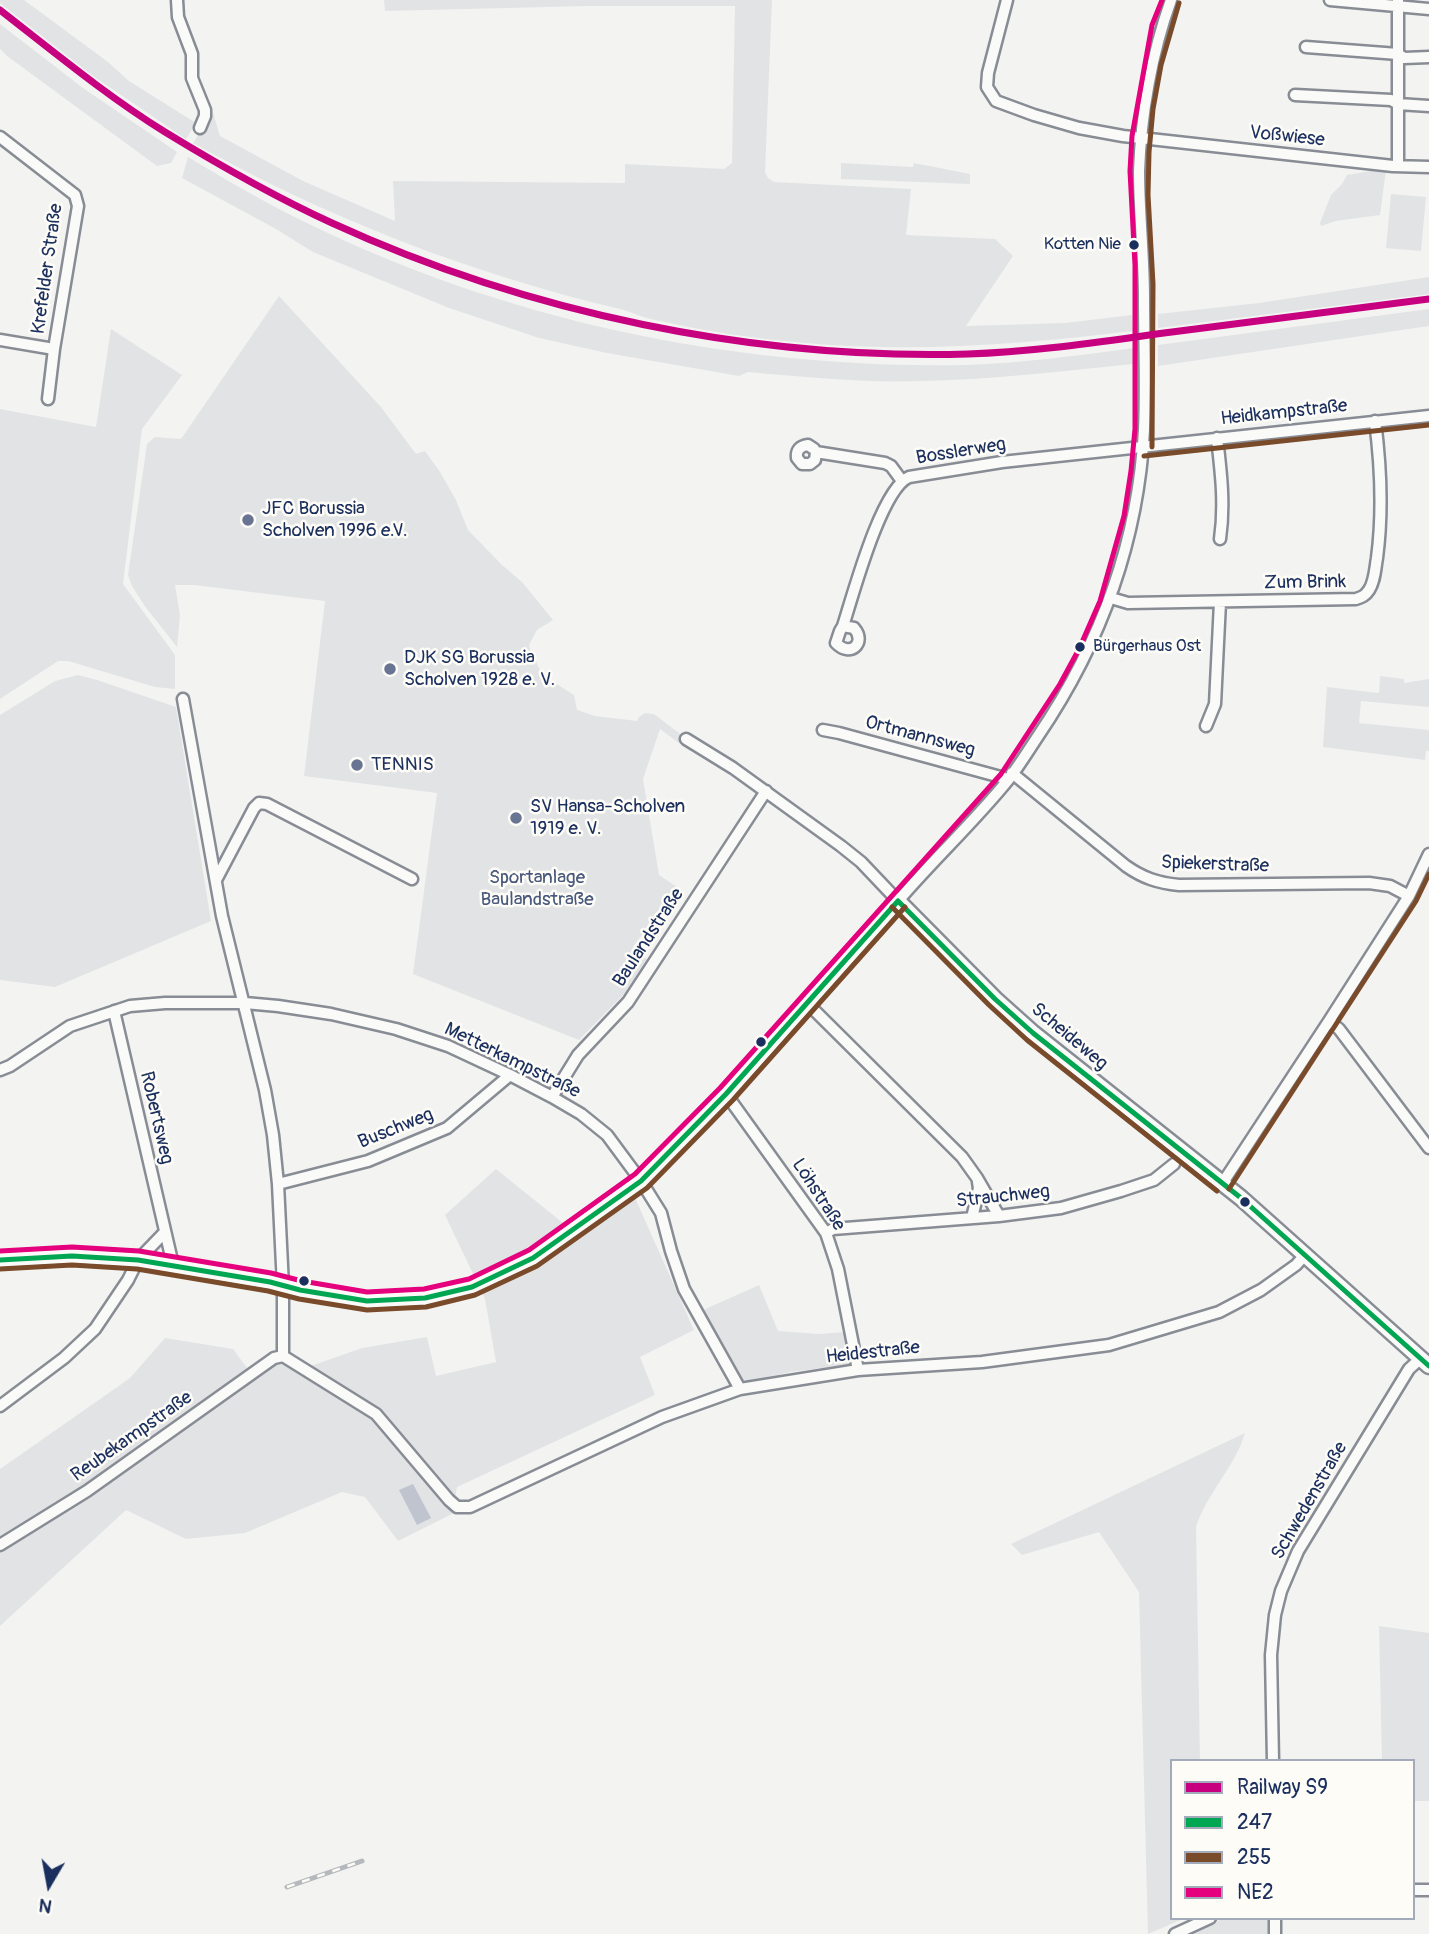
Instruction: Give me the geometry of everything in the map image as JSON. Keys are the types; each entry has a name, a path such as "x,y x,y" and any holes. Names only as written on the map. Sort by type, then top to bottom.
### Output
{"street":[{"path":"177,0 178,17 192,54 192,78 205,110 200,128"},
{"name":"Voßwiese","path":"1007,0 988,73 987,87 996,101 1079,128 1141,138 1398,166 1429,167"},
{"path":"0,1260 72,1256 138,1259 367,1301 425,1297 472,1287 533,1258 641,1181 726,1094 1010,776 1068,689 1111,598 1133,518 1143,447 1144,265 1141,138 1161,27 1171,0"},
{"path":"1330,0 1398,3 1429,9"},
{"path":"1398,3 1398,166"},
{"path":"1307,47 1398,54 1404,58 1429,57"},
{"path":"1295,95 1391,100 1398,104 1429,106"},
{"name":"Krefelder Straße","path":"0,137 75,195 78,206 48,400"},
{"path":"0,340 54,349"},
{"name":"Heidkampstraße","path":"1143,447 1429,415"},
{"name":"Zum Brink","path":"1111,598 1128,603 1220,602 1356,599 1365,595 1375,575 1381,521 1375,421"},
{"path":"1217,438 1223,487 1220,539"},
{"name":"Bosslerweg","path":"843,626 874,531 902,481 916,476 1002,462 1143,447"},
{"path":"816,452 886,463 902,481"},
{"path":"1206,726 1215,704 1220,602"},
{"path":"183,699 228,945 265,1090 273,1135 283,1286 283,1356"},
{"name":"Ortmannsweg","path":"823,730 1010,776"},
{"name":"Scheideweg","path":"686,739 766,791 861,862 995,999 1222,1184 1420,1358"},
{"name":"Spiekerstraße","path":"1010,776 1126,866 1155,882 1178,885 1369,883 1390,886 1409,896"},
{"name":"Baulandstraße","path":"552,1097 579,1055 634,993 766,791"},
{"path":"215,881 259,803 267,804 412,878"},
{"path":"1222,1184 1409,896 1429,854"},
{"name":"Metterkampstraße","path":"0,1070 70,1026 130,1006 165,1003 244,1003 331,1014 396,1029 448,1046 552,1097 581,1114 607,1135 661,1213 684,1289 740,1389"},
{"path":"807,1003 962,1157 999,1216"},
{"name":"Robertsweg","path":"114,1011 173,1265"},
{"path":"1329,1021 1339,1029 1429,1148"},
{"name":"Buschweg","path":"278,1184 368,1161 447,1128 510,1075"},
{"name":"Löhstraße","path":"726,1094 826,1233 838,1269 858,1370"},
{"name":"Strauchweg","path":"826,1233 833,1229 999,1216 1061,1208 1154,1180 1174,1164"},
{"path":"972,1218 979,1188 977,1178"},
{"path":"0,1405 64,1358 95,1329 128,1280 138,1259 165,1232"},
{"name":"Heidestraße","path":"283,1356 376,1414 449,1500 457,1507 470,1507 662,1417 740,1389 858,1370 982,1362 1109,1345 1219,1312 1261,1290 1296,1265 1305,1255"},
{"name":"Reubekampstraße","path":"0,1545 87,1491 274,1358 283,1356"},
{"name":"Schwedenstraße","path":"1273,1759 1271,1655 1275,1615 1281,1591 1298,1551 1409,1369 1420,1358"},
{"path":"1175,1934 1206,1920"}],"green space":[{"path":"0,0 24,0 108,62 129,81 196,123 186,139 93,76 0,3"},
{"path":"384,0 772,0 765,172 768,178 774,182 911,189 906,235 995,239 1013,256 966,326 1065,323 1132,315 1133,331 970,346 888,347 768,339 674,324 509,279 401,241 295,196 193,143 213,113 220,136 303,181 395,221 393,181 625,183 625,164 724,169 732,163 735,6 385,11"},
{"path":"0,24 83,88 177,152 171,163 157,166 7,56 0,49"},
{"path":"188,157 293,216 386,259 546,313 629,333 796,359 881,364 986,364 1133,348 1133,364 973,379 876,381 748,372 739,376 607,353 539,338 449,308 313,252 182,178"},
{"path":"841,163 913,167 914,163 970,174 970,184 841,179"},
{"path":"1386,170 1380,215 1336,221 1321,226 1331,195 1347,175"},
{"path":"1391,194 1426,197 1421,251 1386,248"},
{"path":"1429,277 1429,294 1158,328 1158,314 1259,303"},
{"name":"Sportanlage Baulandstraße","path":"279,296 381,407 416,454 425,451 456,500 468,530 522,582 553,620 537,630 529,645 540,670 574,695 577,710 595,716 637,721 645,713 654,714 692,743 690,751 660,729 643,779 659,875 677,887 633,947 648,960 627,991 579,1040 413,974 437,793 304,776 325,601 175,585 180,615 177,647 132,586 128,575 147,444 155,437 181,439"},
{"path":"1429,309 1429,326 1158,366 1158,345"},
{"path":"111,329 182,375 142,429 123,584 175,655 175,689 155,687 68,661 58,661 0,699 0,409 96,427"},
{"path":"78,675 176,707 211,921 55,987 0,980 0,715 55,681"},
{"path":"1380,676 1404,679 1404,683 1429,679 1429,707 1361,701 1359,723 1429,730 1429,751 1426,751 1425,760 1323,747 1327,687 1379,693"},
{"path":"496,1169 568,1227 599,1205 627,1180 694,1330 640,1357 655,1395 457,1487 452,1514 398,1541 365,1497 342,1492 245,1533 186,1539 126,1510 0,1626 0,1469 130,1378 165,1338 233,1349 250,1372 272,1355 292,1353 311,1366 362,1348 427,1337 436,1376 496,1362 485,1299 445,1215"},
{"path":"759,1285 778,1331 819,1334 844,1332 850,1361 848,1365 790,1372 748,1382 743,1380 701,1311"},
{"path":"1245,1433 1235,1457 1196,1527 1200,1759 1170,1759 1170,1920 1180,1920 1148,1934 1139,1592 1099,1532 1022,1555 1011,1544"},
{"path":"1379,1626 1429,1633 1429,1801 1415,1801 1415,1759 1382,1759"},
{"path":"1220,1920 1271,1920 1271,1934 1190,1934"}],"shaded area":[{"path":"413,1484 431,1518 417,1525 399,1490"}],"railway":[{"path":"287,1887 362,1861"}],"rail line":[{"name":"S9","path":"0,10 143,118 227,168 311,213 407,255 484,282 563,306 643,324 724,339 805,349 887,354 968,354 1070,346 1429,299"}],"transit line":[{"name":"NE2","path":"0,1251 72,1247 139,1251 367,1292 424,1289 469,1279 529,1250 635,1174 720,1088 1001,774 1060,684 1100,601 1124,516 1131,471 1135,429 1135,265 1130,171 1132,136 1152,25 1162,0"},
{"name":"255","path":"1152,447 1153,284 1148,195 1149,152 1161,65 1179,3"},
{"name":"255","path":"1144,456 1429,425"},
{"name":"255","path":"1229,1189 1416,901 1429,874"},
{"name":"247","path":"898,901 995,999 1033,1033 1241,1198 1429,1366"},
{"name":"247","path":"0,1260 72,1256 138,1260 367,1301 425,1298 472,1287 533,1258 641,1181 726,1094 898,901"},
{"name":"255","path":"892,907 1027,1040 1217,1191"},
{"name":"255","path":"0,1269 72,1265 137,1269 367,1310 426,1307 475,1295 537,1266 647,1188 733,1100 905,907"}],"place":[{"name":"Kotten Nie","path":"1134,245"},
{"name":"JFC Borussia Scholven 1996 e.V.","path":"248,520"},
{"name":"Bürgerhaus Ost","path":"1080,647"},
{"name":"DJK SG Borussia Scholven 1928 e. V.","path":"390,669"},
{"name":"TENNIS","path":"357,765"},
{"name":"SV Hansa-Scholven 1919 e. V.","path":"516,818"}]}
